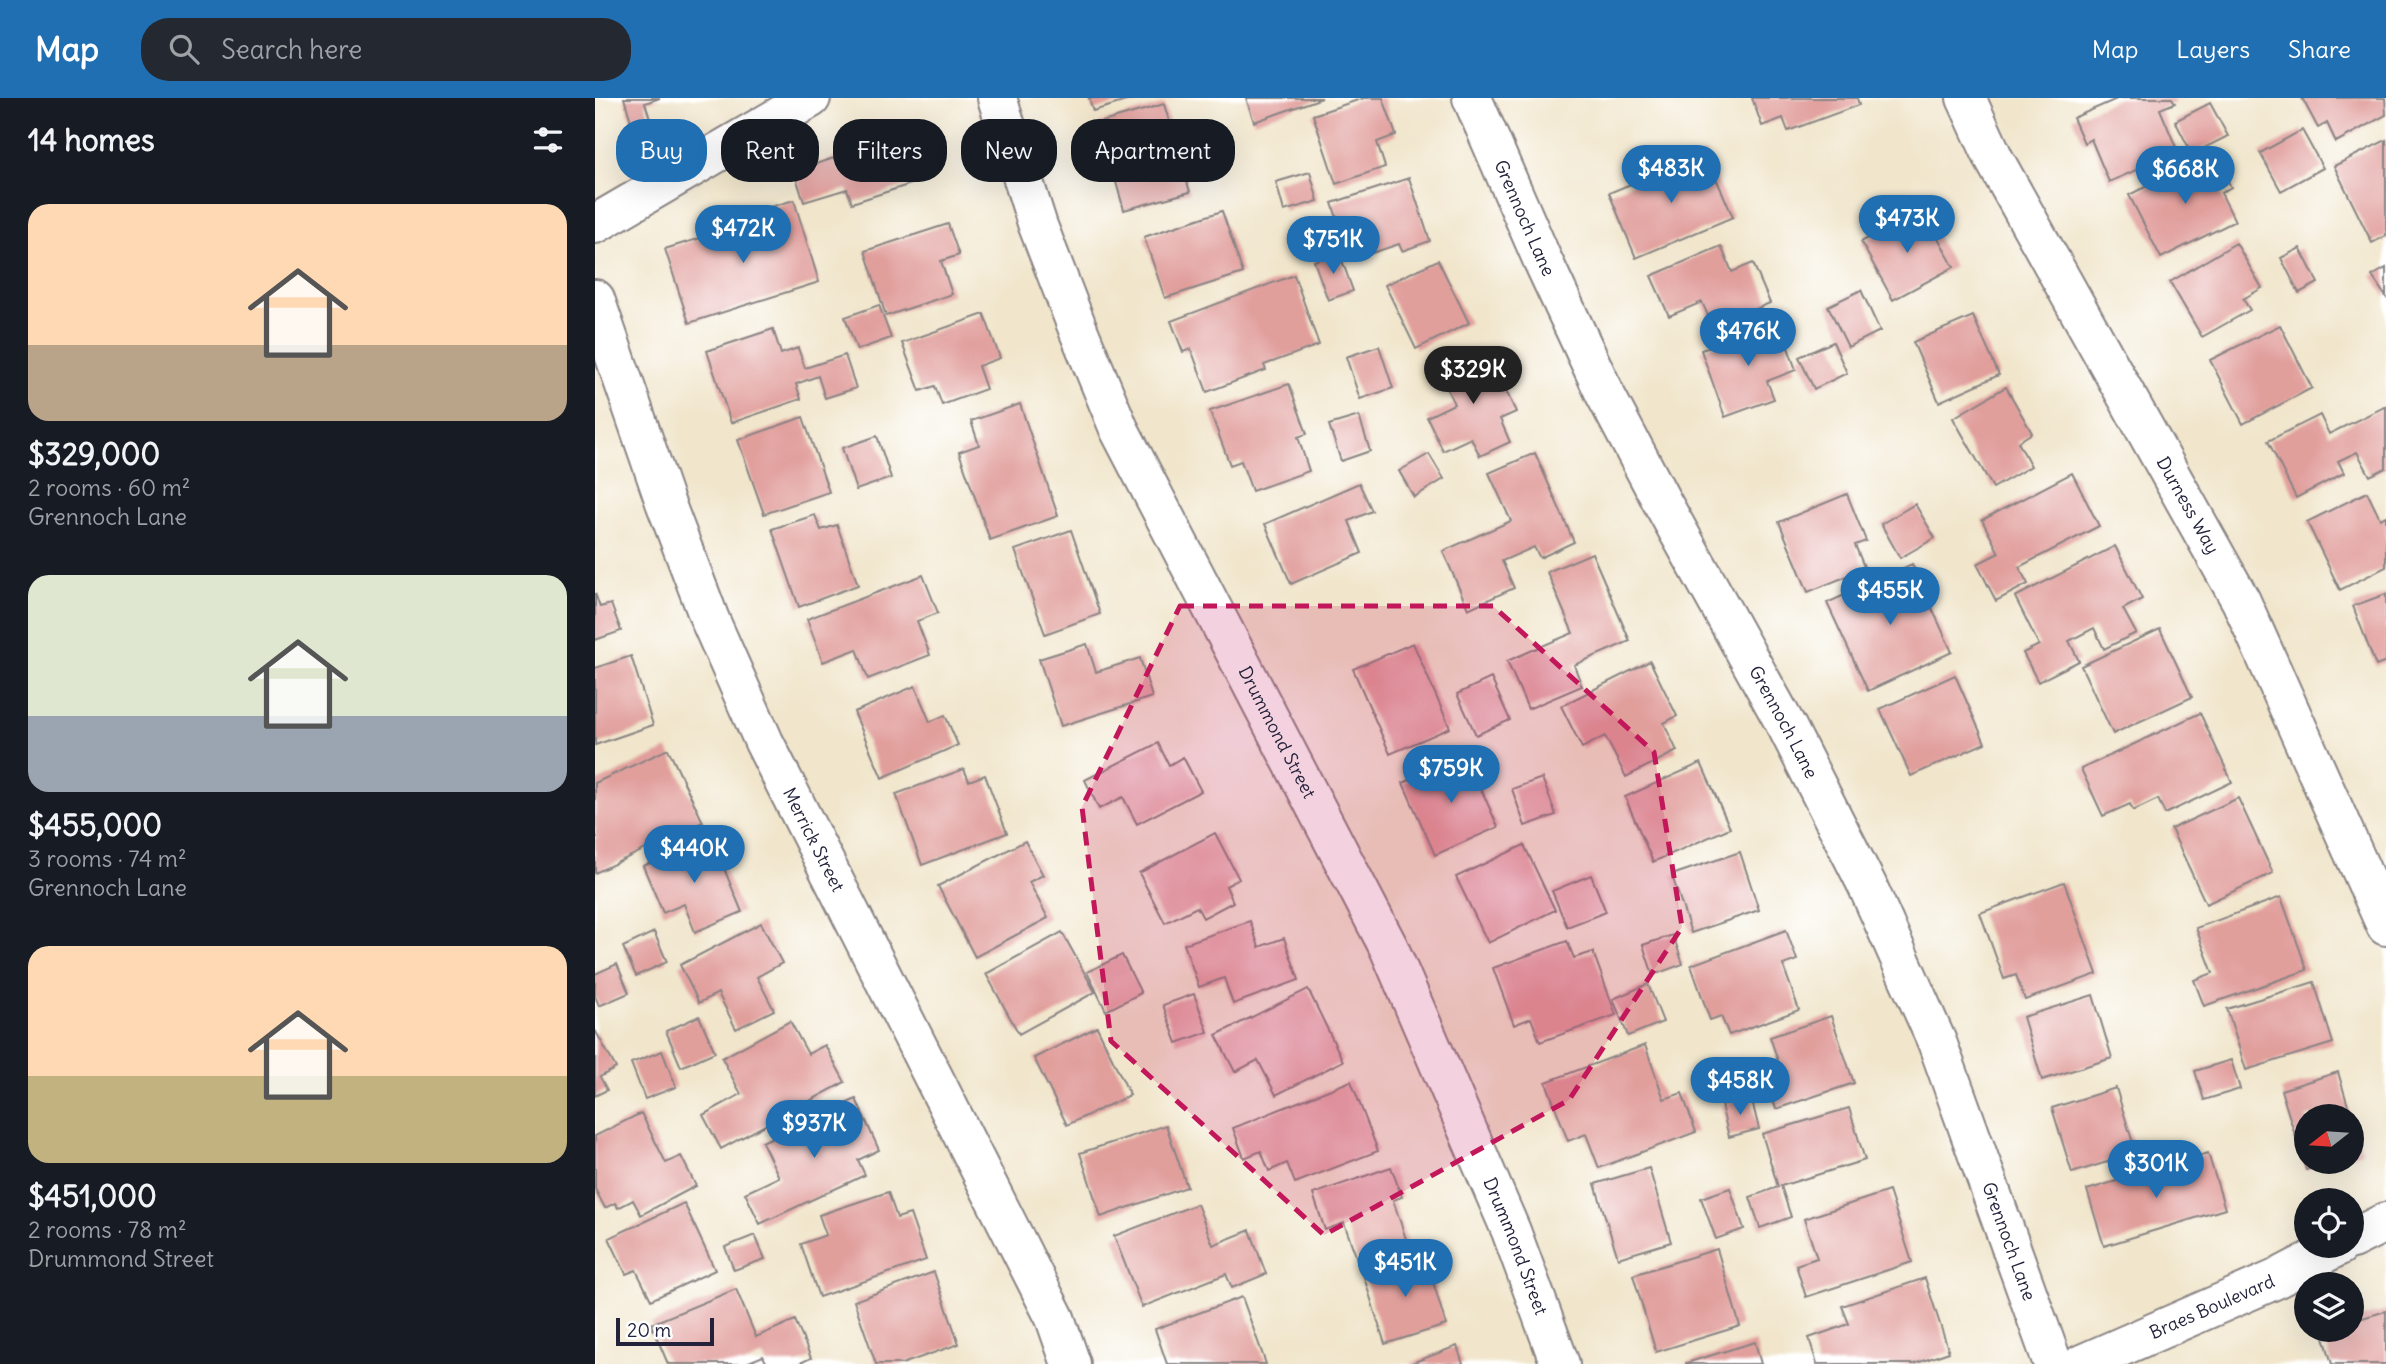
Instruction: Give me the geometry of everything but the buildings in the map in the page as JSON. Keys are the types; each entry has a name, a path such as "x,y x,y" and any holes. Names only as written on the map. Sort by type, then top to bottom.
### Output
{"street":[{"path":"595,224 811,98"},
{"name":"Drummond Street","path":"997,98 1038,226 1119,429 1389,948 1511,1231 1560,1364"},
{"name":"Grennoch Lane","path":"1472,98 1542,259 1605,394 1788,729 1867,886 1937,1042 2053,1364"},
{"name":"Durness Way","path":"1966,98 1994,159 2241,601 2386,926"},
{"name":"Merrick Street","path":"595,299 669,514 710,620 764,742 1055,1318 1071,1364"},
{"path":"2364,1233 2386,1222"},
{"name":"Braes Boulevard","path":"2082,1364 2274,1280 2316,1258"}],"highlighted area":[{"path":"1180,606 1493,606 1654,752 1682,927 1569,1100 1324,1235 1111,1041 1082,807"}]}
